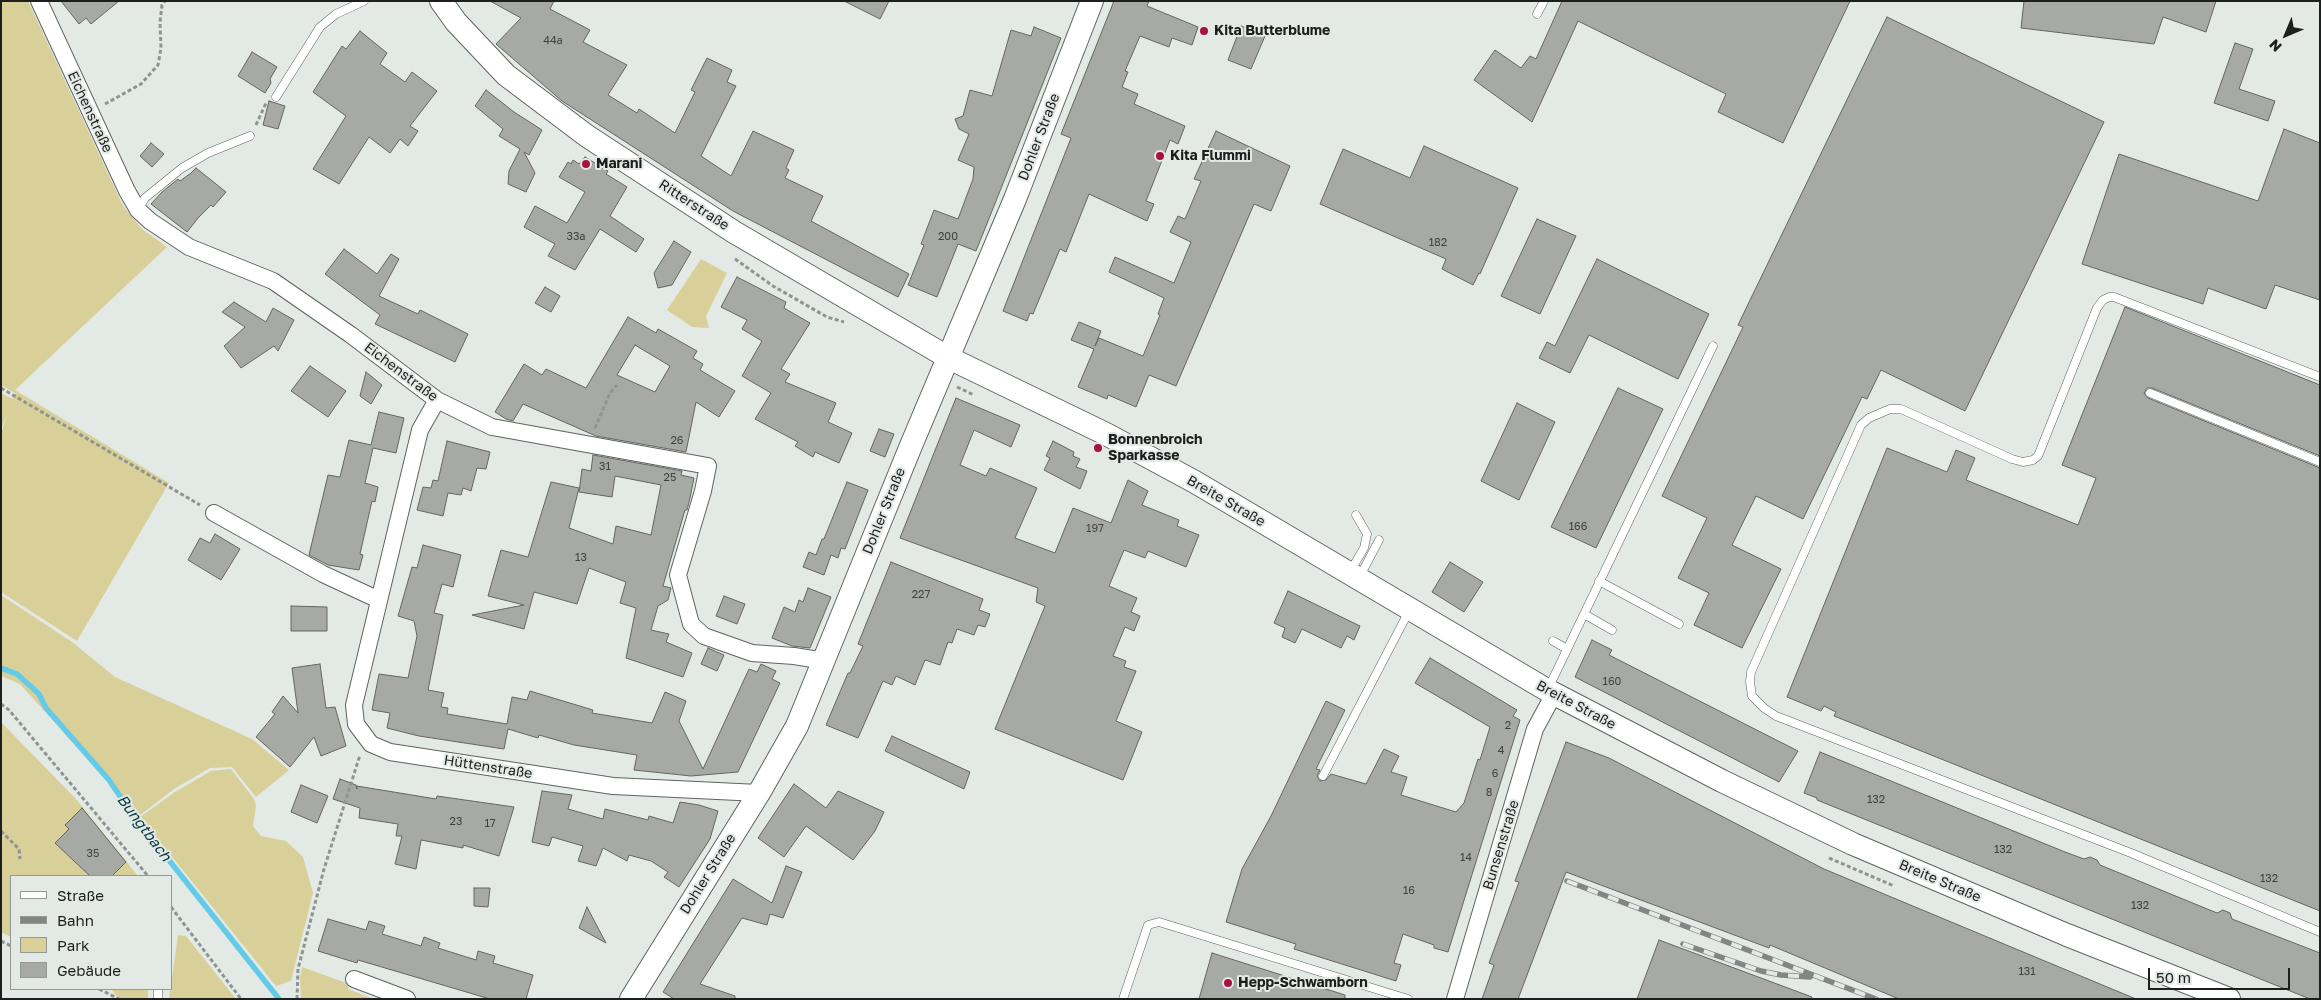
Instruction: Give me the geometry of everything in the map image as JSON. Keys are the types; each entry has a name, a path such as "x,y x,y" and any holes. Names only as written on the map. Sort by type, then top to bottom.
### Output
{"main road":[{"name":"Ritterstraße","path":"441,1 456,22 506,75 587,136 734,232 949,358"},
{"name":"Dohler Straße","path":"632,999 759,793 797,726 910,448 1015,199 1092,1"},
{"name":"Breite Straße","path":"949,358 1106,434 1195,482 1551,692 1722,781 1853,844 2067,935 2229,999"}],"street":[{"name":"Eichenstraße","path":"39,1 88,111 138,210 150,221 189,247 273,281 351,335 437,400 492,427 708,466 703,491 678,575 691,624 704,636 752,653 794,656 825,661"},
{"path":"371,744 356,724 354,705 420,430 437,400"},
{"path":"214,513 323,574 379,600"},
{"name":"Bunsenstraße","path":"1454,999 1536,730 1551,692"},
{"name":"Hüttenstraße","path":"371,744 390,752 613,786 759,793"},
{"path":"354,979 406,999"}],"lane":[{"path":"276,96 320,27 336,14 364,1"},
{"path":"1537,14 1544,1"},
{"path":"138,210 145,198 182,168 208,153 250,136"},
{"path":"2320,377 2114,297 2109,297 2103,300 2097,308 2038,456 2033,460 2023,462 2012,458 1901,410 1890,409 1869,418 1861,425 1751,672 1750,682 1752,696 1764,708 1776,716 2131,854 2320,932"},
{"path":"1551,692 1567,648 1713,346"},
{"path":"2150,393 2320,462"},
{"path":"1354,576 1367,534 1356,515"},
{"path":"1354,576 1379,540"},
{"path":"1599,581 1679,624"},
{"path":"1323,776 1410,609"},
{"path":"1584,614 1612,630"},
{"path":"1553,641 1567,648"},
{"path":"1123,999 1148,925 1159,922 1408,999"}],"path":[{"path":"88,111 114,101 141,84 158,65 161,48 160,22 162,5 165,1"},
{"path":"250,136 259,121 262,109 268,100 276,96"},
{"path":"592,445 592,434 610,393 618,384"},
{"path":"1,388 214,513"},
{"path":"1,704 9,710 147,875"},
{"path":"297,999 298,968 324,869 360,755 371,744"},
{"path":"1,831 19,849 20,859"},
{"path":"172,908 240,999"},
{"path":"101,990 119,999"}],"green space":[{"path":"1,1 28,1 123,206 142,229 167,247 15,390 169,483 77,641 1,592 1,433 8,413 1,429 1,393 13,399 15,393 1,385"},
{"path":"701,259 727,273 706,316 709,328 692,327 667,310"},
{"path":"1,595 72,642 115,677 252,739 289,770 256,797 232,767 210,768 174,789 139,816 20,684 1,676"},
{"path":"1,722 76,799 137,875 10,875 10,936 1,932"},
{"path":"231,769 254,799 256,806 253,826 261,836 286,841 303,857 313,893 291,981 276,986 140,817 175,792 211,771"},
{"path":"178,935 186,936 236,999 169,999 170,990 172,990"},
{"path":"302,967 349,984 348,989 373,999 301,999 300,978"},
{"path":"112,990 148,990 148,999 119,999"}],"building":[{"path":"61,1 119,1 91,24 86,18 79,24"},
{"path":"490,1 554,1 550,9 590,30 583,42 627,65 608,95 637,113 639,109 675,133 695,92 691,90 707,58 732,70 727,82 736,86 701,156 731,176 753,131 794,150 786,168 789,170 785,178 823,196 811,221 909,274 898,297 733,211 562,101 496,44 521,18"},
{"path":"844,1 889,1 880,19"},
{"path":"1114,1 1149,1 1147,6 1198,27 1192,45 1172,38 1169,47 1140,36 1125,71 1128,72 1122,87 1138,94 1134,104 1185,126 1178,144 1170,140 1146,201 1154,204 1147,221 1089,194 1066,252 1060,249 1033,314 1030,313 1027,321 1003,311 1071,138 1061,134"},
{"path":"1562,1 1850,1 1783,143 1718,112 1726,94 1578,21 1532,122 1474,80 1495,50 1521,68 1530,56 1536,59"},
{"path":"2024,1 2216,1 2206,32 2163,17 2154,44 2021,28"},
{"path":"1887,17 2104,122 1965,411 1881,370 1867,399 1862,397 1803,519 1756,496 1732,545 1781,569 1742,648 1694,625 1709,593 1678,578 1707,518 1662,496 1743,327 1738,325"},
{"path":"1241,26 1265,36 1251,69 1228,60"},
{"path":"1034,27 1061,38 976,251 958,244 937,297 908,285 924,245 921,244 934,210 958,219 973,179 974,167 958,160 969,134 959,129 955,119 963,116 970,90 992,96 1011,30 1031,36"},
{"path":"360,31 387,53 380,64 405,82 412,72 437,91 410,126 418,131 408,146 400,139 390,153 369,137 339,184 313,169 346,116 313,92 342,46 346,49"},
{"path":"2235,43 2253,49 2239,89 2275,101 2268,121 2214,103"},
{"path":"252,52 277,67 265,93 238,76"},
{"path":"486,90 514,112 542,130 529,155 524,152 535,173 526,192 508,184 509,171 520,149 499,136 503,129 475,106"},
{"path":"269,101 285,106 278,129 263,125"},
{"path":"2284,129 2320,143 2320,300 2275,285 2266,309 2208,288 2203,304 2082,264 2119,154 2258,201"},
{"path":"1216,131 1290,166 1271,211 1254,204 1176,386 1149,375 1136,407 1108,395 1107,399 1078,387 1094,349 1071,340 1079,322 1101,331 1095,346 1099,338 1143,356 1160,315 1158,314 1164,298 1109,272 1115,257 1174,283 1191,242 1170,232 1178,216 1185,219 1201,181 1194,179"},
{"path":"151,143 164,154 152,167 140,156"},
{"path":"1424,146 1518,188 1480,274 1473,285 1442,269 1446,259 1320,204 1343,149 1410,178"},
{"path":"585,157 608,171 606,174 627,187 610,216 644,239 636,252 600,229 575,270 548,256 555,244 524,227 535,206 567,223 585,192 559,177 568,162 571,164 573,160 579,164"},
{"path":"196,168 226,192 213,207 211,205 199,217 187,232 151,204 178,179 180,181"},
{"path":"1537,219 1576,236 1540,314 1501,296"},
{"path":"674,241 691,252 672,285 658,288 654,273"},
{"path":"344,249 377,274 391,254 399,259 379,296 418,314 420,310 468,334 455,362 375,324 380,315 325,274"},
{"path":"1597,259 1709,314 1678,379 1589,335 1570,373 1539,358 1547,342 1555,346"},
{"path":"737,277 786,302 784,308 810,323 781,369 790,374 785,382 836,403 828,422 852,433 839,463 815,452 813,457 795,446 798,442 755,419 771,393 742,376 762,341 742,329 747,320 721,307"},
{"path":"545,287 560,296 551,312 535,303"},
{"path":"234,302 266,322 273,308 294,320 278,351 274,346 241,368 224,346 245,327 222,312"},
{"path":"2125,307 2320,385 2320,456 2152,388 2147,388 2144,393 2148,398 2320,468 2320,911 1834,716 1836,712 1824,706 1821,711 1787,697 1887,448 1947,472 1956,450 1975,458 1966,480 2078,525 2096,478 2062,465"},
{"path":"628,317 656,333 658,329 697,351 693,358 703,364 700,370 735,391 719,417 696,402 686,452 596,436 523,404 513,421 495,412 524,364 542,375 546,369 586,388","holes":["635,345 670,366 655,392 617,375"]},
{"path":"310,366 346,391 328,417 291,391"},
{"path":"366,372 382,385 371,404 360,396"},
{"path":"1618,388 1663,409 1596,548 1551,527"},
{"path":"956,398 1020,425 1011,447 974,430 960,465 986,476 990,468 1037,488 1015,538 1055,553 1073,508 1111,523 1128,480 1148,491 1142,505 1179,520 1177,526 1199,535 1186,567 1148,551 1145,558 1124,550 1109,586 1137,598 1131,612 1140,616 1134,631 1125,627 1113,656 1126,661 1124,667 1136,671 1116,721 1142,732 1123,780 995,729 1045,606 1036,602 1038,588 900,538"},
{"path":"1517,403 1555,422 1519,500 1481,481"},
{"path":"379,412 404,418 396,453 373,448 365,483 378,487 375,502 372,501 360,554 363,555 359,570 328,565 309,555 328,475 340,477 349,440 371,445"},
{"path":"879,429 894,434 885,457 870,451"},
{"path":"447,441 490,452 486,469 477,468 471,491 463,488 461,495 448,493 443,516 417,510 423,487 431,488 433,480 438,481"},
{"path":"1053,441 1074,452 1073,456 1080,459 1076,467 1087,471 1080,489 1044,470 1050,458 1046,456"},
{"path":"593,455 682,471 681,475 694,478 687,510 685,510 663,586 671,588 668,600 658,606 651,630 669,634 666,642 692,653 683,677 626,658 636,608 620,603 626,582 589,568 577,604 534,592 524,629 472,615 524,605 488,596 501,550 528,557 551,482 579,488 569,528 613,544 616,526 651,535 661,485 615,476 612,497 579,492 582,469 591,471"},
{"path":"847,482 868,490 845,549 841,548 838,558 831,555 824,575 803,567 809,552 816,555"},
{"path":"215,534 240,549 221,580 188,560 200,538 210,543"},
{"path":"423,545 461,555 453,587 442,584 434,613 443,615 428,690 444,693 441,707 448,708 447,714 507,724 512,697 527,700 530,691 593,710 592,713 652,723 665,692 686,701 679,721 703,769 749,669 757,672 761,664 776,671 772,679 780,683 738,772 691,776 634,770 637,755 574,745 539,735 538,738 508,729 504,749 419,736 387,728 390,713 372,710 379,674 408,678 417,636 414,621 398,616 412,567 417,568"},
{"path":"891,562 983,599 979,610 990,614 985,627 978,625 974,635 957,629 952,643 948,642 940,665 925,660 915,685 896,676 892,685 883,681 858,738 826,725 848,673 850,673 863,646 858,644"},
{"path":"1450,562 1483,582 1464,612 1432,592"},
{"path":"808,588 831,597 810,648 792,646 772,638 784,607 795,612 799,600 803,602"},
{"path":"1288,591 1360,626 1354,640 1347,636 1341,648 1302,629 1295,643 1282,637 1285,628 1274,623"},
{"path":"724,596 745,604 737,624 716,616"},
{"path":"291,606 327,607 327,631 291,631"},
{"path":"1592,640 1612,650 1609,655 1798,751 1779,782 1575,677"},
{"path":"708,648 724,655 717,671 701,664"},
{"path":"1430,658 1517,710 1513,716 1520,720 1448,952 1403,934 1394,963 1401,965 1396,981 1294,949 1296,944 1226,922 1242,869 1271,816 1326,701 1345,710 1316,769 1320,770 1317,776 1320,781 1326,780 1331,774 1366,784 1384,749 1399,756 1391,772 1407,777 1401,795 1456,812 1464,803 1490,727 1415,683"},
{"path":"320,664 326,708 335,707 346,746 321,756 314,737 290,767 256,737 275,714 272,712 283,696 298,713 292,668"},
{"path":"892,736 970,772 964,789 885,751"},
{"path":"1566,742 1609,758 1824,869 2136,999 1899,999 1770,945 1769,948 1566,872 1518,999 1482,999 1494,965 1489,963 1519,882 1515,881"},
{"path":"1820,752 2065,852 2084,859 2090,857 2097,860 2100,865 2217,913 2223,910 2230,913 2232,919 2320,953 2320,999 2310,999 1817,800 1817,798 1804,793"},
{"path":"340,779 356,785 357,789 357,786 436,799 437,796 514,807 499,856 463,845 463,848 421,840 416,869 395,864 402,836 396,836 398,824 359,818 360,808 333,799"},
{"path":"794,784 826,808 838,791 884,812 875,831 853,860 806,826 784,857 758,838"},
{"path":"301,785 328,796 317,823 291,812"},
{"path":"542,791 572,795 568,809 603,819 605,809 648,820 649,816 673,823 680,802 718,811 710,839 679,887 664,877 668,872 651,861 629,855 627,861 603,848 596,866 578,861 583,846 552,837 549,846 532,842"},
{"path":"82,808 126,862 113,875 89,875 55,843 69,829 65,825"},
{"path":"786,866 802,872 783,918 770,914 767,925 742,918 700,984 735,996 735,999 674,999 663,992 733,879 772,903"},
{"path":"474,888 490,888 488,907 474,906"},
{"path":"587,907 606,943 579,928"},
{"path":"328,919 366,930 369,921 385,926 382,934 421,946 424,937 440,943 438,948 476,960 478,951 495,956 493,963 533,975 526,999 490,999 358,960 357,963 318,951"},
{"path":"1659,940 1812,997 1811,999 1637,999"},
{"path":"1212,953 1345,995 1345,999 1199,999"}],"waterway":[{"name":"Bungtbach","path":"1,668 17,674 39,694 46,708 109,780 130,811 279,999"}],"railway":[{"path":"1567,881 1876,999"},
{"path":"1683,944 1761,971 1781,975 1810,977"}],"place":[{"name":"Kita Butterblume","path":"1204,31"},
{"name":"Kita Flummi","path":"1160,156"},
{"name":"Marani","path":"586,164"},
{"name":"Bonnenbroich Sparkasse","path":"1098,448"},
{"name":"Hepp-Schwamborn","path":"1228,983"}]}
